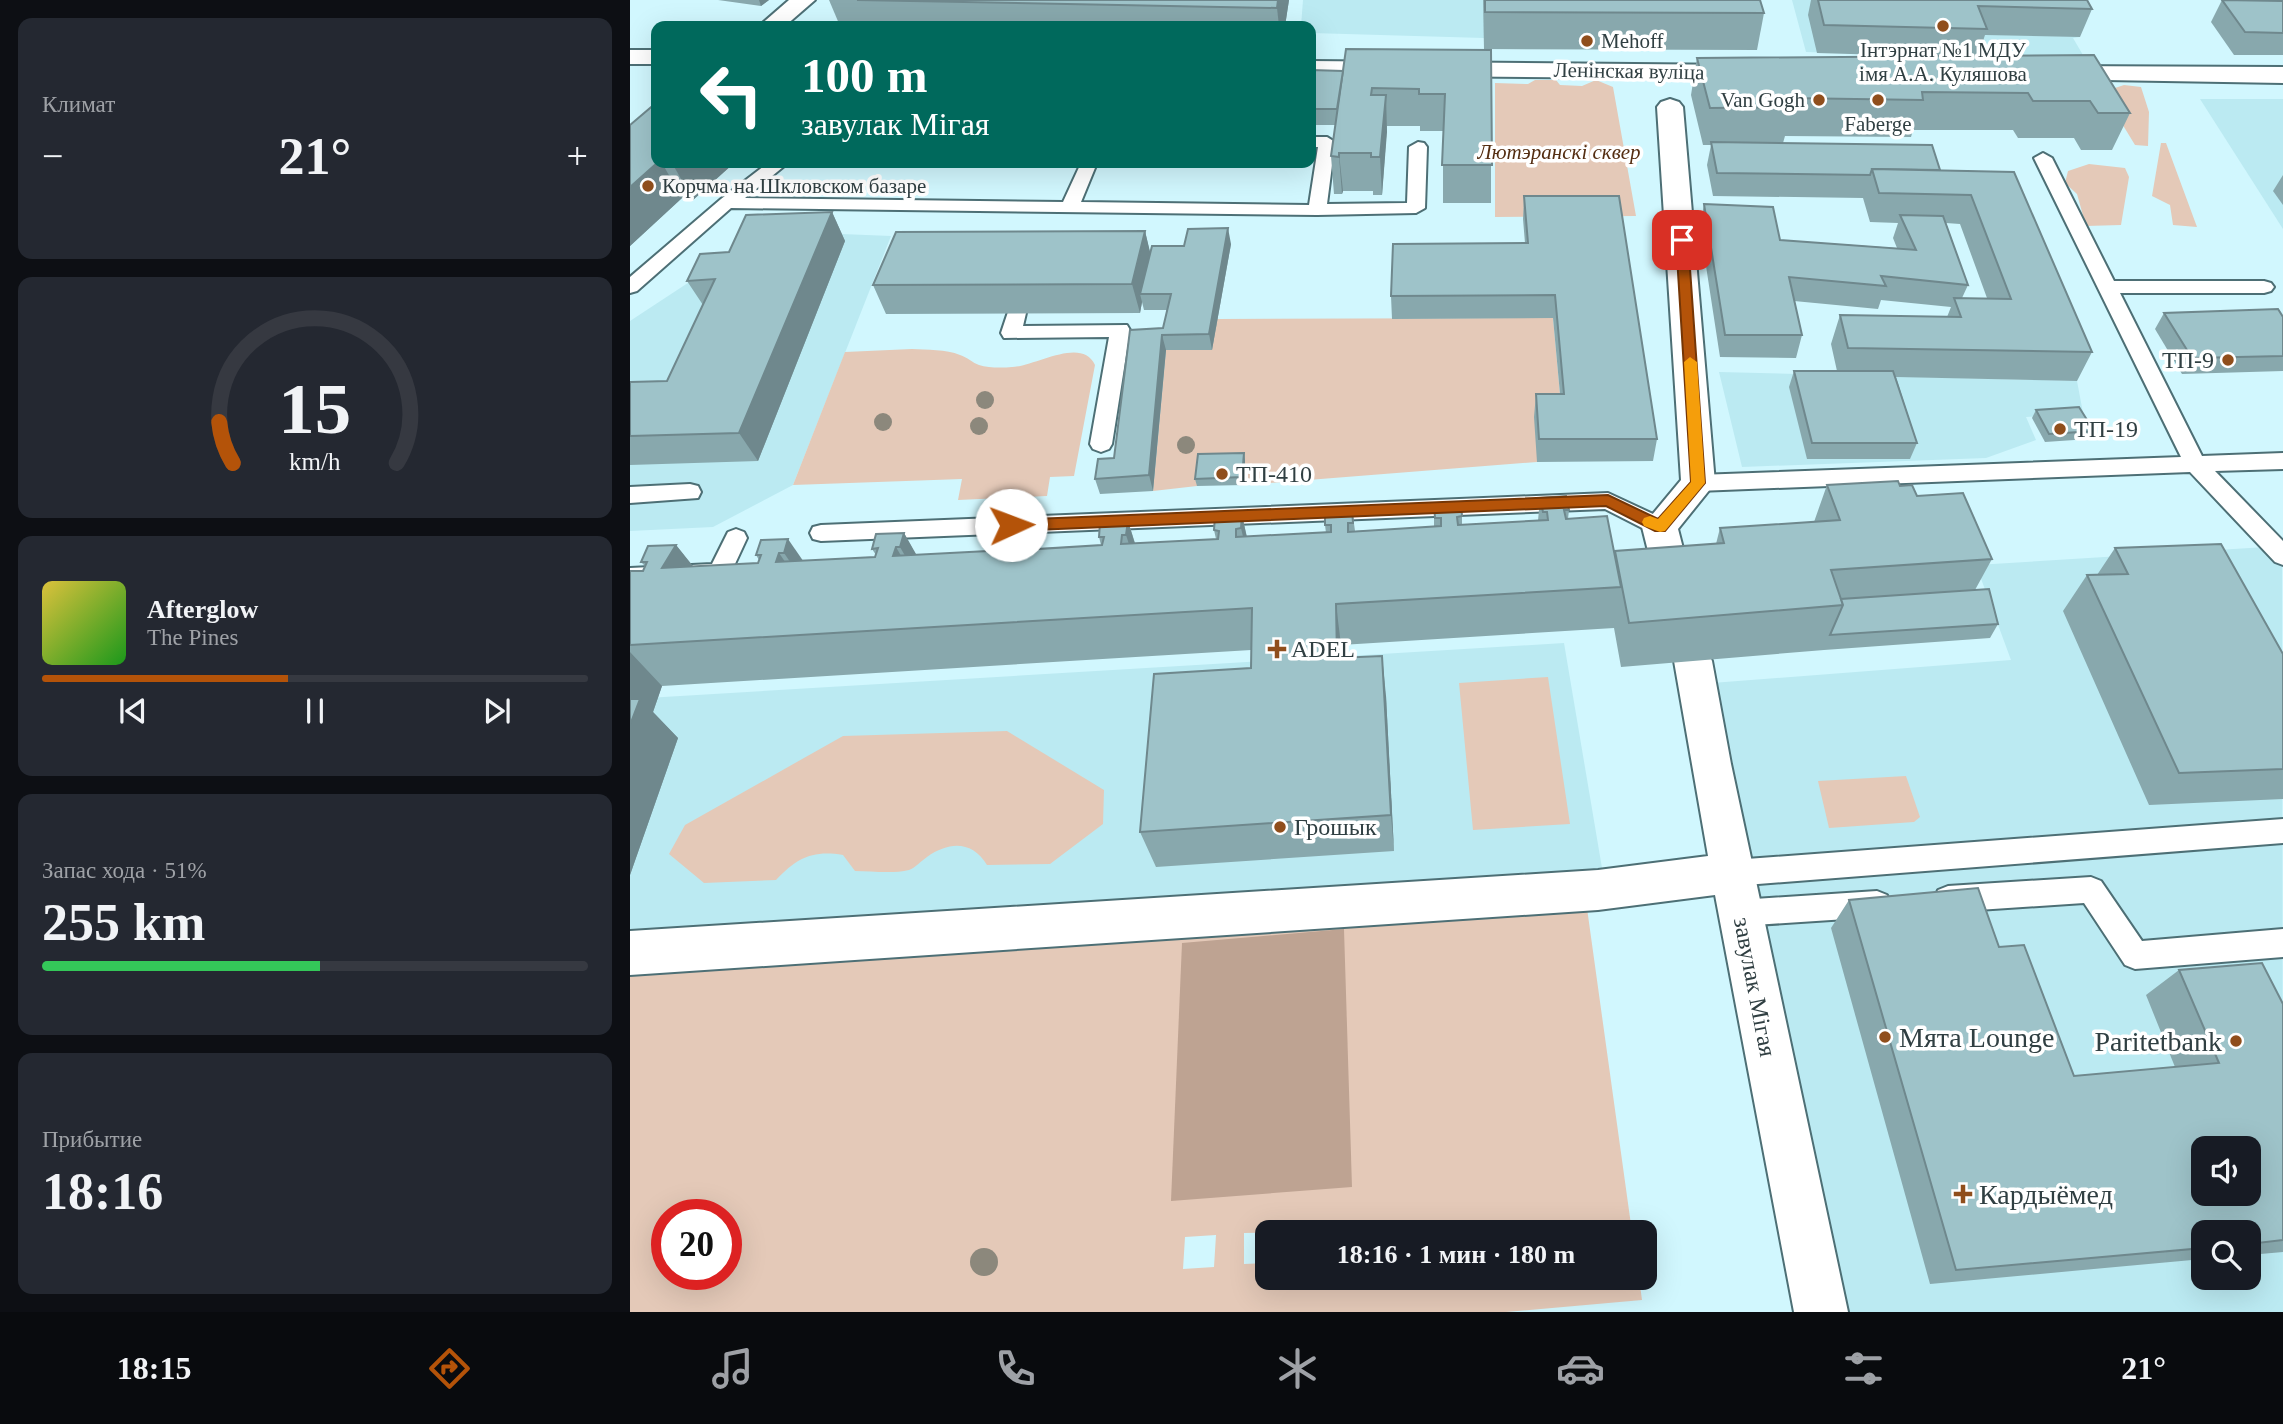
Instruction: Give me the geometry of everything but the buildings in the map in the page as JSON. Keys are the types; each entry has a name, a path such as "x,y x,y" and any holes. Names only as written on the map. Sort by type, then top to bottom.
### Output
{"street":[{"path":"777,21 803,0"},
{"path":"630,57 651,57"},
{"name":"Ленінская вуліца","path":"1316,68 1770,72"},
{"path":"2027,74 2283,75"},
{"path":"1670,107 1698,483 1660,527 1676,591"},
{"name":"завулак Мігая","path":"1693,661 1821,1312"},
{"path":"630,953 1598,890 1737,893"}],"lane":[{"path":"1316,142 1327,142 1317,210"},
{"path":"727,203 1317,210 1416,208 1418,147"},
{"path":"2043,158 2195,464 2283,556"},
{"path":"630,287 727,203 772,168"},
{"path":"1070,207 1087,168"},
{"path":"1042,230 1047,207"},
{"path":"2107,287 2264,287"},
{"path":"1016,313 1011,333 1120,330 1101,444"},
{"path":"1698,483 2283,461"},
{"path":"630,495 690,492"},
{"path":"821,533 1608,501 1660,527"},
{"path":"630,578 720,573 736,538"},
{"path":"1737,893 2283,831"},
{"path":"1737,893 1909,902 2091,890 2135,955 2283,943"}],"shaded area":[{"path":"1303,0 1688,0 1484,2 1484,38 1316,33 1316,21 1301,21"},
{"name":"Інтэрнат №1 МДУ імя А.А. Куляшова","path":"1792,0 2061,0 2080,37 2073,38 2083,55 1977,57 1806,52"},
{"path":"2200,99 2283,99 2283,229"},
{"path":"767,231 891,236 793,485 713,527 630,531 630,321"},
{"path":"1719,372 2077,381 2083,413 2026,417 2036,440 1986,458 1742,467"},
{"path":"2282,546 2283,1312 1821,1312 1699,684 2011,660 1976,565"},
{"path":"1564,643 1603,874 630,940 630,699"},
{"path":"1344,929 1352,1187 1171,1201 1182,943"}],"green space":[{"name":"Лютэранскі сквер","path":"1535,80 1556,80 1560,85 1582,86 1596,80 1613,87 1636,216 1495,217 1495,83 1528,84"},
{"path":"2124,85 2141,87 2149,112 2148,146 2135,145 2107,99 2114,96 2115,88"},
{"path":"2161,143 2166,143 2197,227 2173,225 2170,205 2152,196"},
{"path":"2089,164 2125,168 2129,177 2121,225 2086,226 2077,194 2065,183 2068,171"},
{"path":"1553,318 1562,416 1537,462 1244,485 1245,461 1200,463 1197,486 1153,491 1166,350 1217,319"},
{"path":"912,349 949,352 979,365 995,368 1022,365 1069,353 1080,353 1089,357 1095,365 1074,476 1050,477 1047,496 958,500 962,479 793,485 845,352"},
{"path":"1548,677 1570,824 1473,830 1459,683"},
{"path":"1007,731 1104,790 1103,824 1050,864 987,865 975,851 952,846 903,871 855,871 843,855 822,854 798,861 776,880 704,883 669,854 685,825 843,736"},
{"path":"1906,776 1920,817 1914,822 1829,828 1818,781"},
{"path":"1586,901 1630,1220 1255,1220 1255,1233 1244,1233 1244,1264 1255,1264 1255,1290 1641,1290 1642,1300 1506,1312 630,1312 630,972","holes":["1216,1235 1214,1267 1183,1269 1185,1237"]}],"slow traffic":[{"path":"1650,522 1660,527 1698,483 1690,362"}],"place":[{"name":"Інтэрнат №1 МДУ імя А.А. Куляшова","path":"1943,26"},
{"name":"Mehoff","path":"1587,41"},
{"name":"Van Gogh","path":"1819,100"},
{"name":"Faberge","path":"1878,100"},
{"name":"Корчма на Шкловском базаре","path":"648,186"},
{"name":"ТП-9","path":"2228,360"},
{"name":"ТП-19","path":"2060,429"},
{"name":"ТП-410","path":"1222,474"},
{"name":"ADEL","path":"1277,649"},
{"name":"Грошык","path":"1280,827"},
{"name":"Мята Lounge","path":"1885,1037"},
{"name":"Paritetbank","path":"2236,1041"},
{"name":"Кардыёмед","path":"1963,1194"}],"route":[{"path":"1011,525 1608,501 1660,527 1698,483 1682,240"}]}
